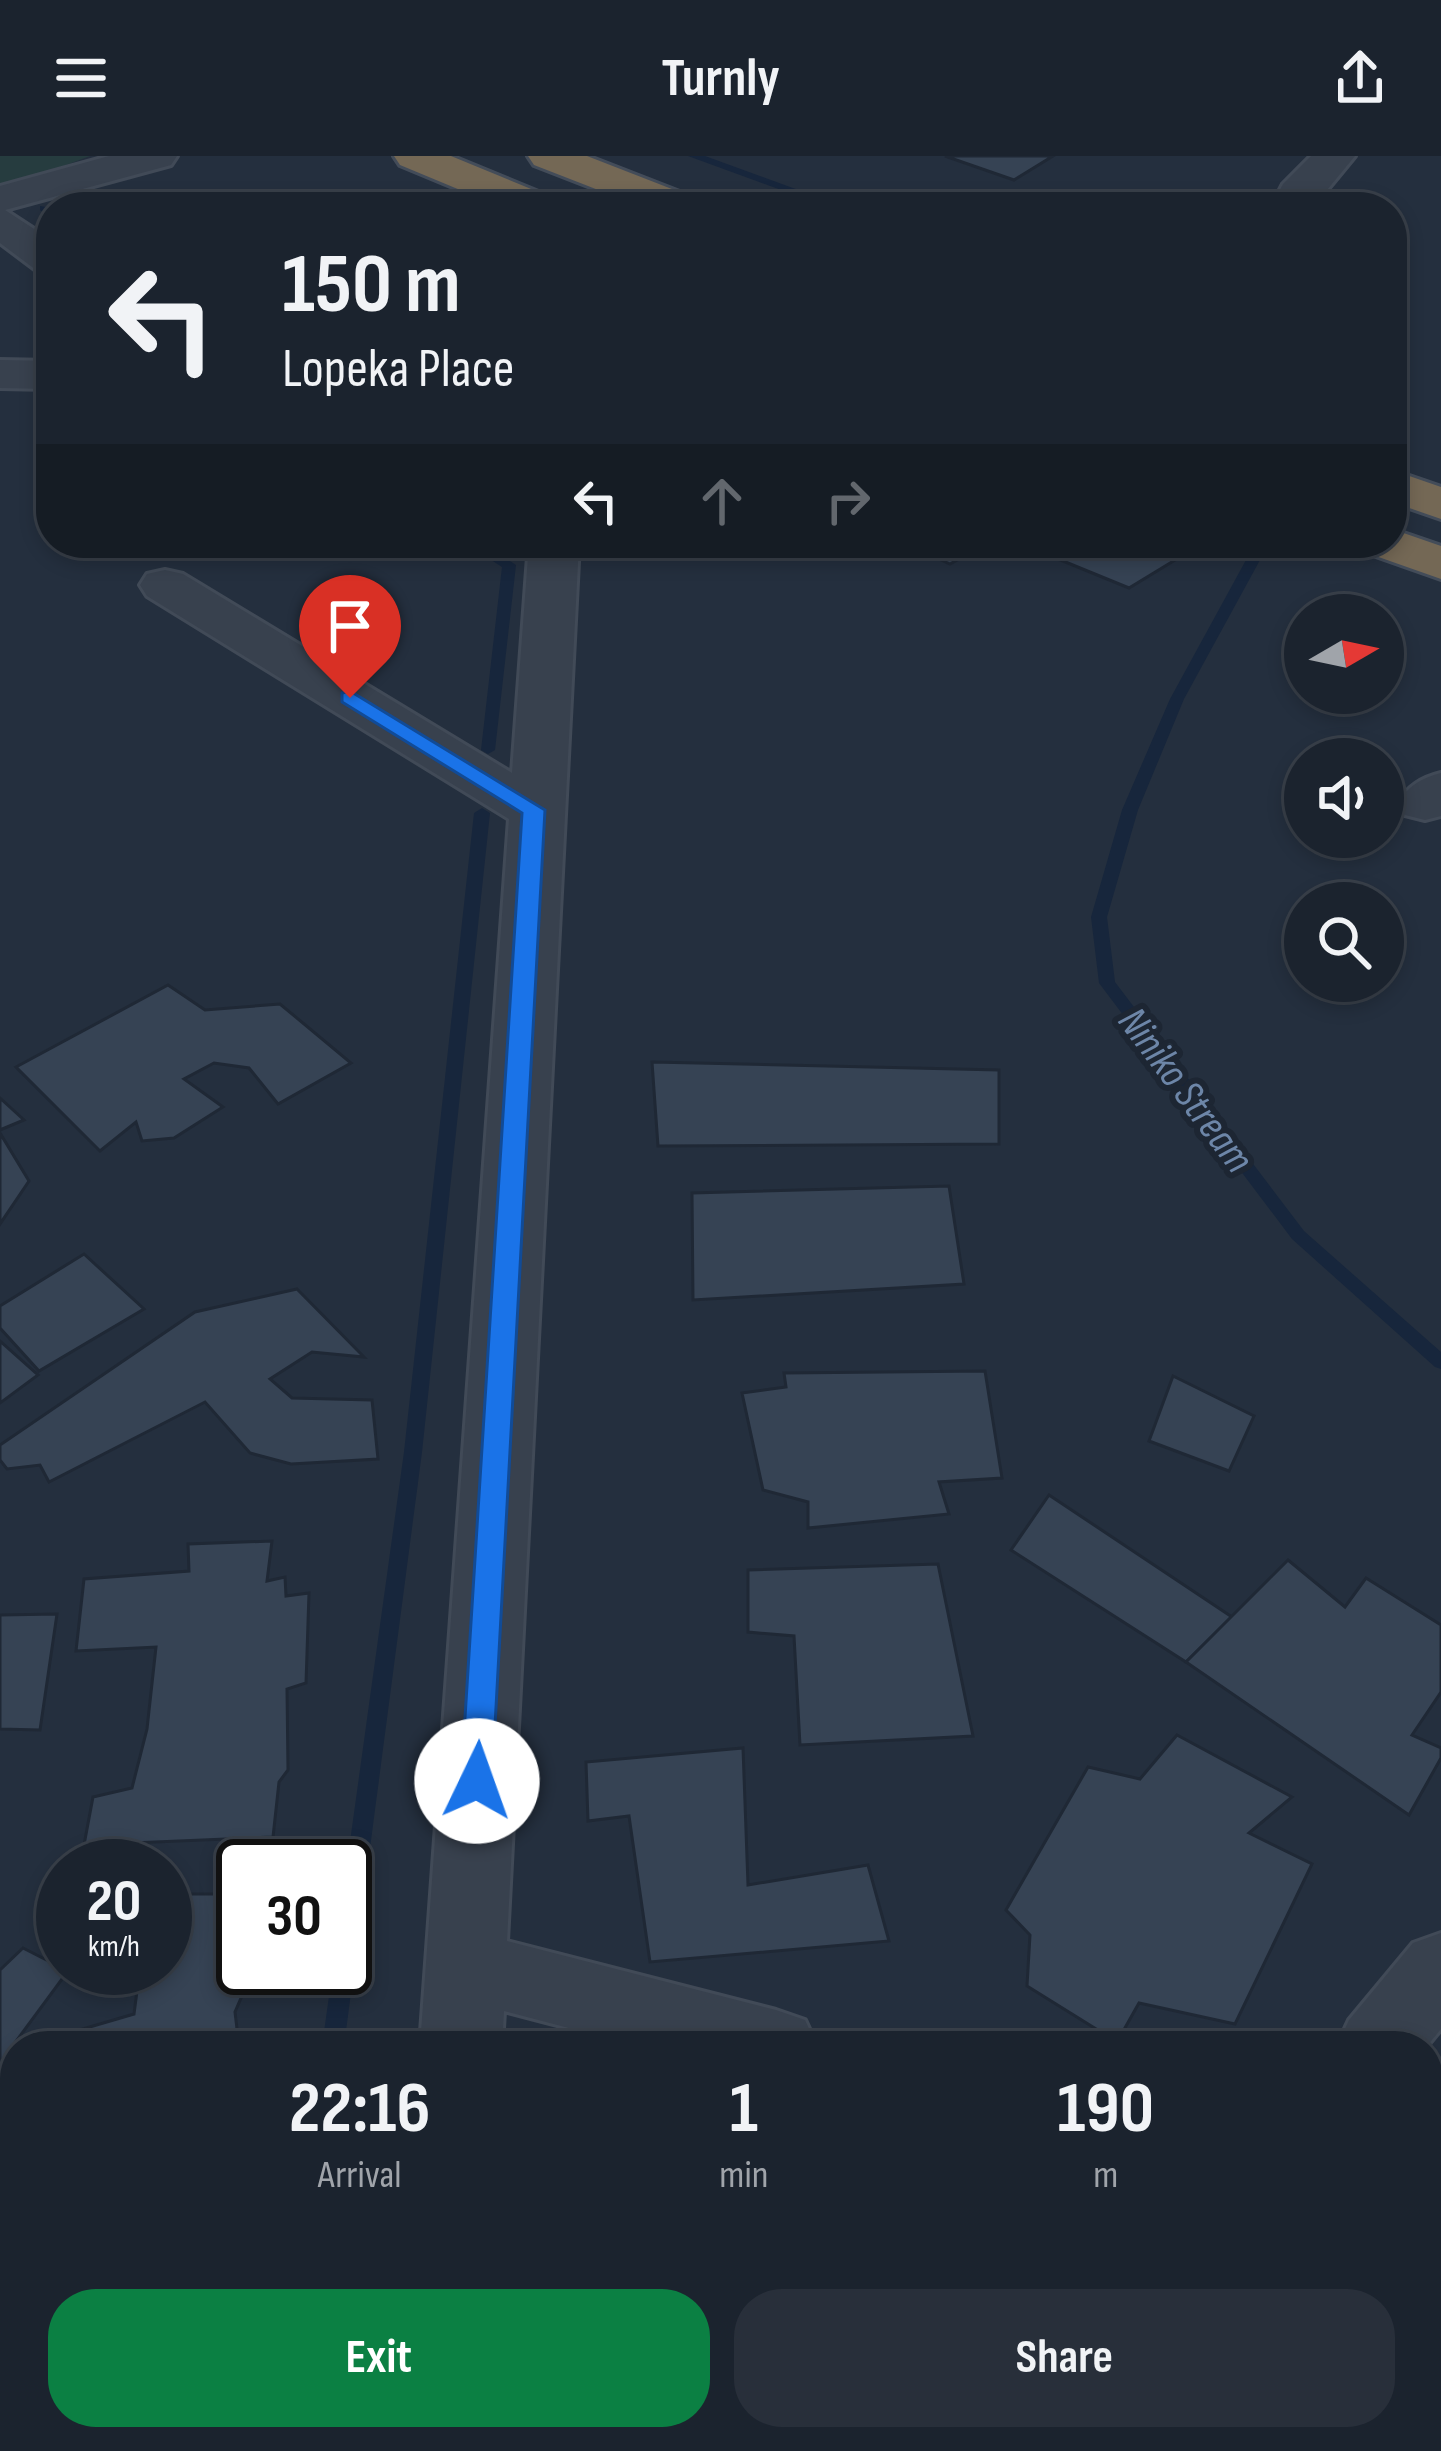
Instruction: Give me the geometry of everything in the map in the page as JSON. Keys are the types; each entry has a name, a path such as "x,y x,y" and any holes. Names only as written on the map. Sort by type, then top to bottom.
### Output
{"highway":[{"path":"415,156 502,192"},
{"path":"549,156 641,192"},
{"path":"1407,491 1441,503"},
{"path":"1407,551 1441,564"}],"street":[{"path":"0,199 156,156"},
{"path":"1299,192 1334,156"},
{"path":"0,222 36,250"},
{"path":"0,374 36,375"},
{"path":"462,2031 553,558"},
{"path":"165,585 534,810"},
{"path":"466,1966 718,2031"},
{"path":"1390,2031 1441,1968"}],"green space":[{"path":"0,156 90,156 0,190"}],"building":[{"path":"945,156 1053,156 1014,180"},
{"path":"1056,558 1178,558 1129,588"},
{"path":"168,985 205,1010 280,1004 351,1063 278,1104 249,1068 214,1063 184,1079 223,1107 174,1138 142,1141 136,1122 100,1151 16,1067"},
{"path":"652,1062 999,1070 999,1144 658,1146"},
{"path":"0,1098 24,1120 0,1130"},
{"path":"0,1133 29,1181 0,1224"},
{"path":"949,1186 964,1284 693,1300 692,1193"},
{"path":"84,1254 144,1309 39,1371 0,1328 0,1306"},
{"path":"297,1289 364,1357 312,1352 270,1379 292,1398 372,1400 378,1459 291,1464 250,1453 205,1402 49,1482 40,1465 7,1469 0,1460 0,1445 195,1312"},
{"path":"0,1341 38,1375 0,1403"},
{"path":"985,1371 1002,1478 939,1482 949,1514 808,1528 808,1502 763,1490 742,1393 786,1387 784,1373"},
{"path":"1173,1376 1254,1416 1229,1471 1149,1441"},
{"path":"1049,1495 1232,1617 1186,1662 1011,1550"},
{"path":"272,1541 267,1581 285,1577 286,1596 309,1593 306,1683 287,1689 288,1770 279,1782 273,1837 85,1839 93,1797 132,1788 147,1729 156,1647 76,1651 84,1579 189,1571 188,1544"},
{"path":"1288,1560 1345,1607 1366,1578 1441,1625 1441,1692 1412,1735 1441,1748 1441,1758 1409,1815 1186,1662"},
{"path":"938,1564 973,1736 800,1745 794,1636 748,1632 748,1570"},
{"path":"57,1614 40,1730 0,1729 0,1615"},
{"path":"1177,1735 1292,1797 1249,1833 1312,1864 1235,2024 1139,2003 1123,2031 1099,2031 1027,1986 1030,1935 1006,1910 1088,1767 1140,1779"},
{"path":"743,1748 748,1885 868,1865 889,1941 650,1962 629,1816 588,1821 586,1762"},
{"path":"192,1894 216,1894 216,1995 242,1995 235,2012 237,2031 76,2031 134,2014 136,1995 192,1995"},
{"path":"23,1948 36,1955 36,1995 50,1995 24,2031 0,2031 0,1970"}],"waterway":[{"name":"Niniko Stream","path":"694,156 796,192"},
{"path":"488,750 509,565 497,558"},
{"name":"Niniko Stream","path":"1253,560 1177,699 1130,810 1099,917 1107,983 1298,1235 1441,1362"},
{"path":"361,1839 413,1452 482,813"},
{"path":"335,2031 340,1995"}],"route":[{"path":"350,698 534,810 477,1781"}]}
